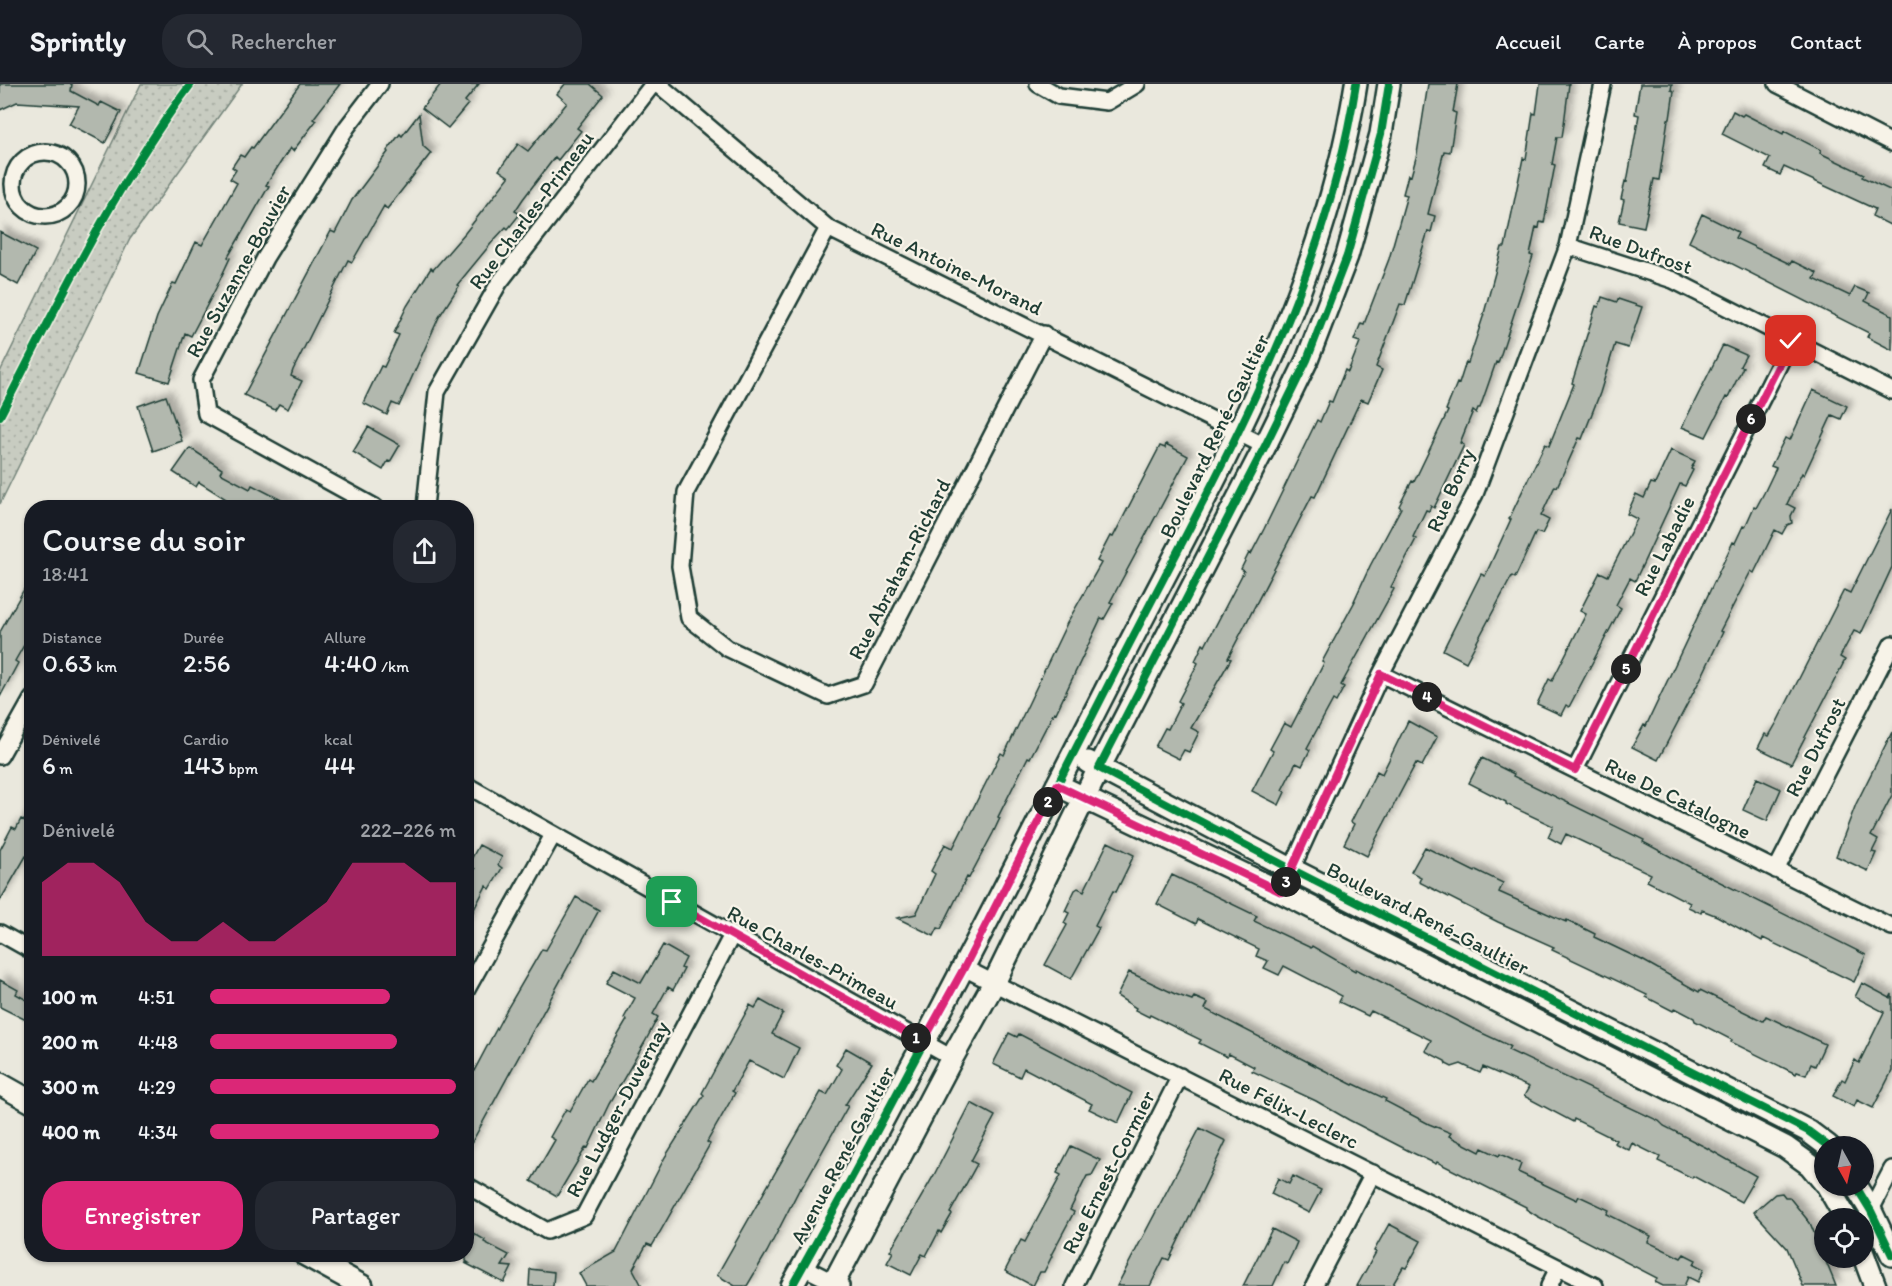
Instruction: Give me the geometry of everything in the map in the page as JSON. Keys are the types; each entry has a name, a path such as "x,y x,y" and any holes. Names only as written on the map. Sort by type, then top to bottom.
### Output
{"street":[{"name":"Rue Suzanne-Bouvier","path":"362,500 206,414 201,380 265,258 347,127 380,84"},
{"name":"Rue Charles-Primeau","path":"426,500 437,392 499,282 653,84"},
{"name":"Rue Antoine-Morand","path":"658,84 828,228 1265,446"},
{"path":"1038,84 1059,96 1107,102 1137,84"},
{"name":"Boulevard René-Gaultier","path":"1356,84 1346,138 1320,237 1271,365 1057,785 1281,892 1785,1147 1814,1170"},
{"path":"803,1267 836,1285 952,1058 994,983 1099,768 1265,446 1307,360 1347,256 1381,134 1389,84"},
{"name":"Rue Borry","path":"1281,892 1381,674 1475,494 1568,246 1603,84"},
{"path":"1777,84 1892,143"},
{"path":"48,152 66,160 73,168 77,178 74,198 68,207 48,216 27,211 19,203 14,193 15,173 20,164 37,153 48,152"},
{"path":"0,201 14,193"},
{"name":"Rue Abraham-Richard","path":"828,228 686,492 680,566 689,618 727,648 828,696 864,684 1044,334"},
{"name":"Rue Dufrost","path":"1568,246 1674,280 1892,391"},
{"name":"Rue Labadie","path":"1575,770 1791,341"},
{"name":"Rue Dufrost","path":"1776,870 1892,644"},
{"name":"Rue De Catalogne","path":"1381,674 1892,927"},
{"path":"0,756 24,713"},
{"name":"Boulevard René-Gaultier","path":"1073,755 1815,1136"},
{"name":"Avenue René-Gaultier","path":"792,1286 964,968 1057,785"},
{"name":"Rue Charles-Primeau","path":"474,790 952,1058"},
{"path":"474,978 553,835"},
{"path":"0,933 24,946"},
{"name":"Rue Ludger-Duvernay","path":"474,1190 547,1231 584,1216 732,935"},
{"name":"Rue Félix-Leclerc","path":"964,968 1595,1286"},
{"name":"Rue Ernest-Cormier","path":"1074,1286 1180,1076"},
{"path":"0,1084 24,1097"},
{"path":"1872,1208 1892,1169"},
{"path":"1314,1286 1373,1173"},
{"path":"1874,1228 1892,1255"},
{"path":"318,1262 362,1286"},
{"path":"1549,1286 1558,1268"},
{"path":"1868,1268 1875,1286"}],"shaded area":[{"path":"141,84 242,84 130,239 0,504 0,372"}],"building":[{"path":"0,84 72,84 71,91 99,106 101,102 121,112 105,143 69,124 79,106 17,102 0,110"},
{"path":"300,84 340,84 313,119 316,121 293,151 290,148 266,185 269,186 228,257 230,258 216,288 191,336 185,333 169,382 139,373 157,317 173,283 176,284 196,242 202,245 237,183 230,179 236,170 232,167 240,155 244,157 251,147 253,148"},
{"path":"441,84 479,84 465,101 468,104 448,128 422,108"},
{"path":"565,84 590,84 603,95 577,128 581,131 558,160 555,157 523,199 515,211 520,214 508,229 506,227 494,240 457,285 459,286 439,317 399,406 392,403 387,415 363,403 399,335 394,333 407,306 431,268 433,270 465,233 509,177 499,170 518,144 528,151 567,103 557,94"},
{"path":"1428,84 1458,84 1450,152 1444,151 1428,214 1435,216 1431,232 1428,231 1405,305 1400,304 1376,367 1382,370 1368,402 1361,399 1315,497 1312,496 1228,658 1231,659 1191,728 1199,732 1189,752 1184,750 1179,759 1155,747 1165,728 1168,729 1181,703 1178,701 1198,663 1195,661 1203,644 1205,646 1244,571 1241,569 1264,529 1317,420 1320,422 1329,401 1332,402 1345,370 1348,372 1360,342 1354,340 1361,323 1364,324 1389,259 1407,195 1403,194 1417,154"},
{"path":"1540,84 1569,84 1564,124 1562,137 1557,137 1552,164 1555,165 1544,223 1540,222 1539,228 1536,227 1530,255 1533,256 1498,363 1496,362 1480,408 1476,413 1473,411 1460,443 1464,445 1434,508 1431,506 1429,511 1426,510 1413,537 1416,539 1391,587 1394,589 1341,685 1344,687 1336,702 1333,700 1307,748 1310,750 1302,766 1296,763 1282,790 1285,792 1279,805 1252,791 1273,751 1270,749 1284,723 1291,727 1324,663 1322,662 1401,508 1399,506 1412,481 1414,482 1448,411 1446,410 1457,383 1459,384 1466,362 1468,363 1502,247 1505,247 1523,158 1526,159 1533,113 1536,114"},
{"path":"1640,84 1672,84 1671,90 1674,91 1659,180 1654,179 1644,227 1619,222 1624,200 1621,199 1625,181 1627,182 1639,115 1635,114"},
{"path":"1733,111 1742,116 1744,114 1783,134 1784,131 1821,150 1820,153 1864,174 1862,177 1892,191 1892,226 1872,216 1875,209 1784,167 1780,175 1765,168 1770,158 1722,134"},
{"path":"419,114 423,146 431,153 387,209 384,206 352,262 348,260 293,370 291,376 302,381 288,409 279,404 275,410 244,395 331,231 335,233 352,200 400,134 402,136"},
{"path":"1702,214 1738,232 1735,238 1790,264 1792,261 1817,273 1814,279 1850,296 1855,287 1869,293 1865,301 1892,315 1892,350 1867,337 1869,333 1689,242"},
{"path":"0,232 36,251 18,285 0,275"},
{"path":"1602,297 1617,302 1618,299 1642,307 1628,348 1615,344 1600,393 1582,439 1579,438 1541,516 1549,520 1542,534 1536,532 1515,578 1512,576 1466,662 1443,650 1481,574 1485,576 1545,444 1549,446 1574,384 1572,383 1596,306 1599,307"},
{"path":"1723,345 1746,355 1740,366 1743,367 1728,398 1726,397 1706,437 1682,427"},
{"path":"1813,390 1847,406 1841,419 1832,415 1804,475 1802,473 1787,504 1795,508 1791,516 1792,523 1787,525 1782,534 1775,530 1754,573 1751,571 1720,631 1723,632 1703,674 1658,760 1632,747 1644,725 1646,726 1733,542 1735,543 1764,493 1776,468 1771,466 1785,438 1790,440"},
{"path":"166,396 182,441 153,451 138,406"},
{"path":"368,427 400,445 383,470 353,452"},
{"path":"1166,444 1188,456 1110,602 1113,603 1104,619 1101,618 1056,713 1054,712 1030,758 1028,757 998,817 1000,818 993,833 969,878 967,877 941,929 938,928 934,936 897,918 916,914 935,874 931,871 945,844 953,848 1001,753 1004,755 1067,623 1101,563 1097,561 1110,536 1113,537 1160,446 1165,448"},
{"path":"190,448 222,469 220,473 250,489 252,485 281,500 225,500 199,482 196,487 173,472"},
{"path":"1671,450 1695,461 1691,469 1693,470 1685,486 1680,484 1635,581 1630,578 1616,605 1621,608 1569,707 1566,705 1561,715 1537,704 1549,679 1552,681 1586,614 1580,611 1600,572 1608,576 1637,519 1627,514 1636,494 1644,498 1651,483 1655,484"},
{"path":"1892,509 1892,567 1861,634 1854,631 1840,657 1845,660 1791,764 1758,748 1765,734 1769,736 1777,722 1844,590 1850,593"},
{"path":"24,589 24,645 15,661 18,663 0,697 0,632"},
{"path":"1408,721 1437,737 1422,766 1416,763 1367,856 1344,844 1354,824 1351,822 1377,771 1382,774"},
{"path":"1892,732 1892,795 1871,836 1878,840 1872,852 1876,853 1868,871 1836,856 1856,804"},
{"path":"1482,758 1514,774 1513,776 1644,840 1643,842 1690,867 1866,955 1854,982 1763,938 1762,941 1717,916 1702,910 1701,913 1688,907 1690,903 1647,881 1651,874 1566,834 1561,844 1548,837 1553,826 1506,804 1469,783"},
{"path":"1757,778 1781,789 1767,821 1743,810"},
{"path":"21,819 24,821 24,859 0,901 0,850 12,827 16,829"},
{"path":"1108,842 1134,855 1116,892 1113,891 1095,926 1099,928 1071,979 1045,965 1067,925 1064,923 1069,913 1065,911 1075,890 1078,888 1084,891"},
{"path":"479,845 502,857 498,865 502,868 490,889 486,886 474,909 475,869 474,854"},
{"path":"1425,847 1503,883 1499,892 1595,934 1594,937 1642,960 1699,992 1700,990 1763,1021 1766,1016 1825,1044 1815,1066 1811,1064 1806,1075 1797,1072 1796,1074 1731,1042 1732,1040 1675,1008 1673,1011 1646,997 1647,995 1552,950 1554,947 1419,882 1421,877 1411,872"},
{"path":"1172,875 1257,916 1254,921 1311,948 1312,946 1355,971 1356,969 1510,1046 1508,1050 1659,1121 1664,1126 1756,1176 1741,1202 1693,1176 1692,1178 1658,1161 1660,1157 1632,1143 1629,1150 1614,1143 1616,1140 1574,1119 1573,1122 1524,1096 1529,1087 1483,1067 1480,1073 1461,1064 1452,1067 1446,1064 1445,1061 1425,1051 1431,1040 1371,1011 1368,1016 1339,1002 1342,996 1284,966 1279,975 1264,968 1268,961 1256,956 1259,949 1198,919 1196,924 1157,904"},
{"path":"576,897 599,910 474,1138 474,1071 542,949 546,950"},
{"path":"663,945 686,958 681,968 684,969 673,990 668,987 653,1014 658,1017 645,1042 609,1104 588,1148 586,1147 557,1196 531,1181 555,1140 550,1137 566,1109 570,1111 588,1079 591,1081 627,1020 624,1018 635,998 606,983 614,969 641,983"},
{"path":"1129,972 1175,994 1192,1000 1194,997 1208,1003 1205,1009 1353,1085 1386,1099 1385,1101 1451,1133 1449,1136 1480,1152 1482,1148 1521,1164 1518,1172 1577,1200 1579,1196 1609,1210 1607,1214 1651,1236 1648,1242 1681,1258 1684,1254 1696,1260 1694,1264 1704,1269 1698,1282 1688,1277 1684,1286 1663,1286 1655,1282 1657,1278 1537,1216 1526,1207 1437,1162 1436,1164 1413,1153 1316,1101 1252,1071 1254,1067 1229,1054 1227,1057 1199,1043 1201,1040 1135,1010 1136,1008 1117,996"},
{"path":"0,980 18,990 16,994 24,998 24,1019 0,1007"},
{"path":"1862,983 1890,998 1892,994 1892,1071 1873,1108 1857,1100 1854,1107 1833,1096 1842,1079 1845,1081 1855,1060 1859,1063 1884,1012 1855,997"},
{"path":"760,1000 783,1013 772,1034 799,1048 784,1079 749,1061 732,1091 735,1093 707,1142 710,1144 652,1246 647,1244 633,1269 642,1286 586,1286 579,1273 616,1252 665,1157 704,1095 702,1093 750,1005 755,1008"},
{"path":"1009,1033 1017,1037 1019,1034 1132,1093 1118,1123 1089,1109 1092,1104 1024,1068 1020,1077 993,1064"},
{"path":"846,1048 872,1063 845,1105 848,1106 747,1286 735,1286 717,1275 821,1092 827,1095 842,1069 836,1065"},
{"path":"971,1103 995,1116 971,1161 977,1164 950,1213 952,1214 941,1233 939,1231 926,1256 922,1254 911,1275 887,1263 893,1252 890,1251 934,1175"},
{"path":"1200,1128 1226,1141 1169,1260 1164,1258 1150,1286 1117,1286"},
{"path":"1071,1146 1100,1160 1092,1175 1087,1176 1070,1210 1074,1212 1044,1272 1040,1272 1033,1286 1005,1271 1021,1240 1025,1242 1061,1175 1057,1173"},
{"path":"1293,1176 1321,1190 1309,1213 1271,1194 1278,1178 1289,1184"},
{"path":"1782,1193 1785,1197 1789,1197 1810,1223 1814,1233 1814,1268 1829,1268 1836,1286 1803,1286 1787,1248 1754,1212 1775,1194"},
{"path":"1389,1224 1421,1241 1406,1268 1403,1267 1392,1286 1357,1286 1376,1252 1374,1251"},
{"path":"1272,1229 1297,1242 1287,1264 1284,1262 1273,1286 1243,1286"},
{"path":"474,1234 485,1240 484,1242 509,1255 502,1266 512,1267 504,1283 465,1263 469,1263 468,1262 474,1262"},
{"path":"530,1269 554,1272 553,1286 529,1286"}],"cycle path":[{"path":"0,416 112,204 163,123 191,84"},
{"path":"792,1286 958,977 1192,524 1261,383 1292,311 1319,238 1340,162 1356,84"},
{"path":"1389,84 1381,134 1347,256 1307,360 1099,768 1291,869 1815,1136"},
{"path":"1862,1196 1892,1255"}],"route":[{"path":"672,902 923,1042 964,968 1057,785 1281,892 1381,674 1575,770 1791,341"}]}
